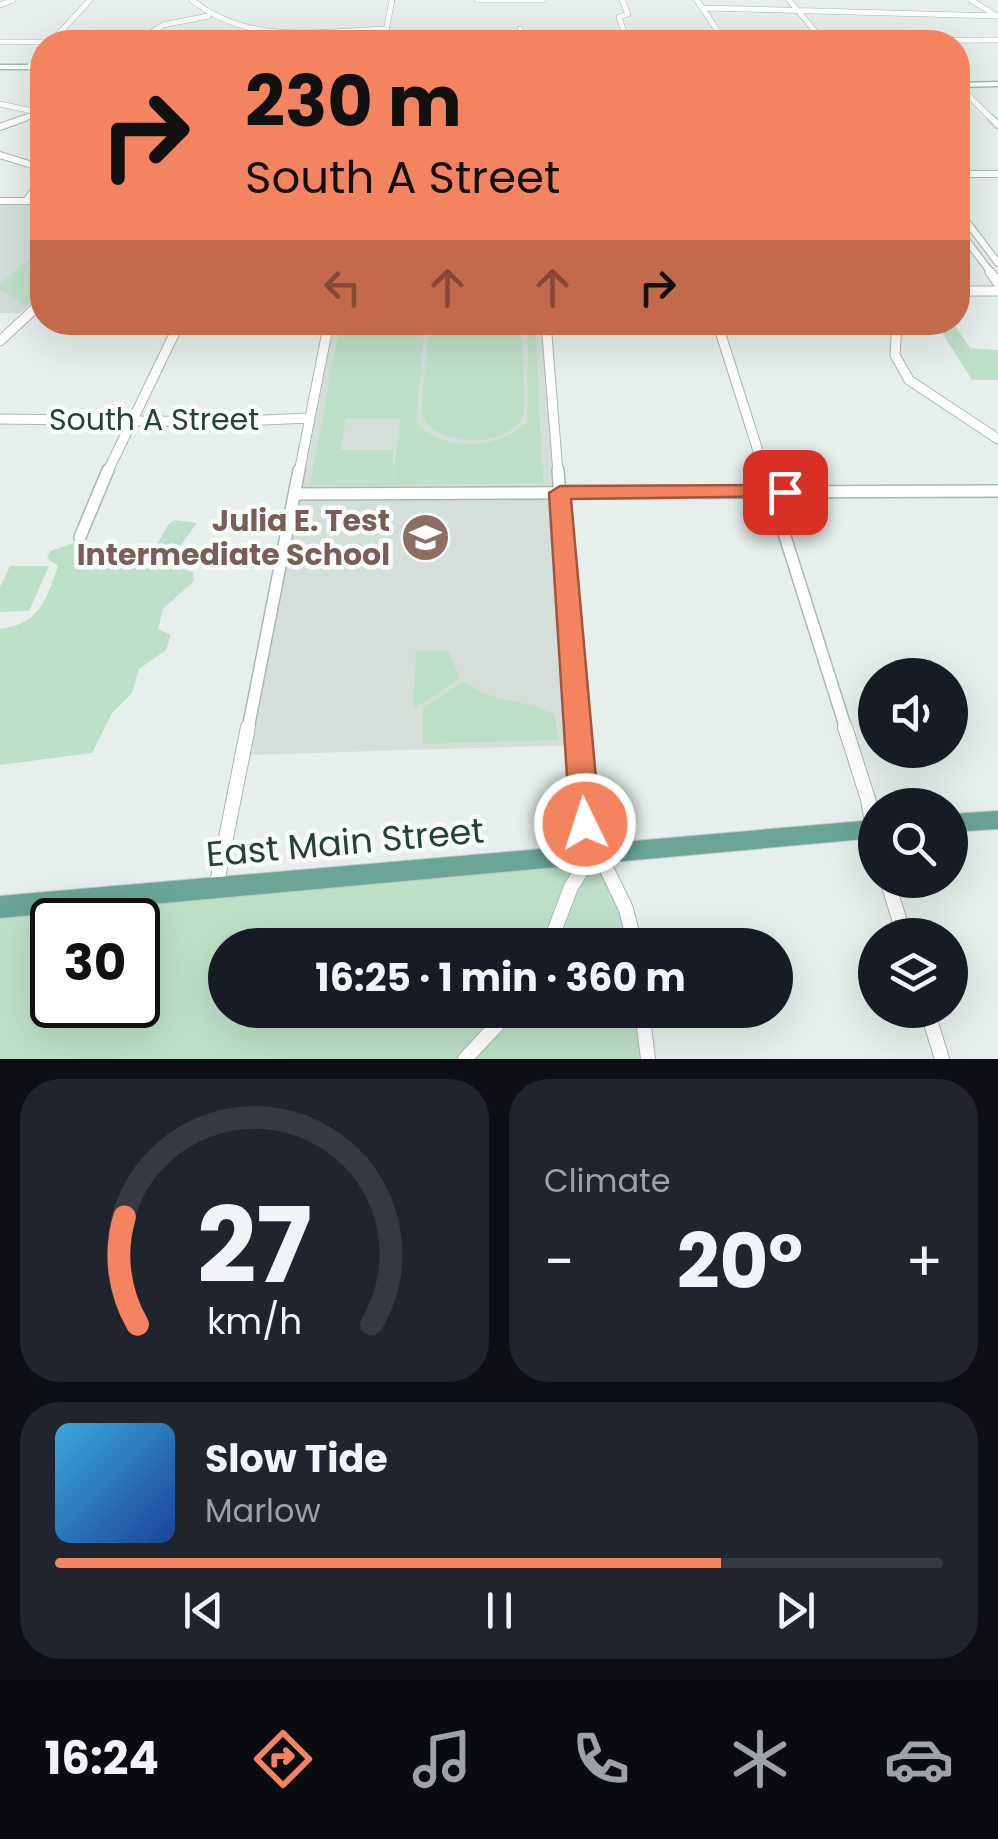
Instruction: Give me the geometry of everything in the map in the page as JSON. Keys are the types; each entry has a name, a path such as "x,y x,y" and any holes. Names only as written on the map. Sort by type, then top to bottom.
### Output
{"main road":[{"path":"968,822 998,820"},
{"name":"East Main Street","path":"0,908 594,852 858,834"}],"street":[{"path":"0,5 13,0"},
{"path":"63,30 90,0"},
{"path":"192,0 208,16 259,30"},
{"path":"359,30 387,28 392,0"},
{"path":"477,0 543,0"},
{"path":"622,0 628,14 619,17 623,30"},
{"path":"698,0 718,30"},
{"path":"788,0 815,30"},
{"path":"971,0 998,17"},
{"path":"705,8 998,17"},
{"path":"155,30 208,16"},
{"path":"970,40 998,40"},
{"path":"0,42 30,42"},
{"path":"0,67 30,67"},
{"path":"970,84 998,84"},
{"path":"970,92 998,116"},
{"path":"970,94 998,126"},
{"path":"0,104 30,110"},
{"path":"0,127 30,116"},
{"path":"0,154 30,164"},
{"path":"970,176 998,176"},
{"path":"26,201 30,196"},
{"path":"0,201 30,201"},
{"path":"970,226 998,263"},
{"path":"970,246 998,287 970,290"},
{"path":"0,342 30,313"},
{"path":"80,537 129,420 173,335"},
{"path":"216,889 326,335"},
{"path":"547,335 585,824 594,852 622,890 630,928"},
{"path":"720,335 864,788"},
{"path":"896,335 894,355 908,380 998,438"},
{"name":"South A Street","path":"0,419 308,418"},
{"path":"296,494 998,490"},
{"path":"557,928 571,877 594,852"},
{"path":"465,1059 494,1028"},
{"path":"644,1028 648,1059"},
{"path":"933,1028 942,1059"}],"shaded area":[{"path":"0,201 30,201 30,305 20,313 0,313"},
{"name":"Julia E. Test Intermediate School","path":"327,335 547,335 579,745 242,755"}],"green space":[{"path":"30,259 30,302 26,306 0,289 0,283"},
{"path":"338,335 424,335 416,422 440,439 471,444 502,438 527,423 528,335 536,335 543,483 310,486","holes":["346,419 400,419 393,481 393,450 340,450"]},
{"path":"428,335 520,335 524,409 511,430 483,440 451,437 427,423 421,412"},
{"path":"944,335 961,335 970,348 998,350 998,380 972,380"},
{"path":"175,520 197,523 175,553 173,566 193,572 194,581 163,609 158,629 171,635 166,650 139,669 132,693 112,713 92,753 0,765 0,629 24,622 39,609 58,566 47,558 50,551 77,542 136,555 155,546"},
{"path":"10,566 49,566 29,611 0,612 0,587"},
{"path":"448,650 460,678 413,710 416,651"},
{"path":"463,681 485,694 555,715 558,740 423,744 423,708"},
{"path":"594,852 628,928 208,928 208,1028 644,1028 648,1059 0,1059 0,907 30,904 30,1028 160,1028 160,898 97,898"}],"place":[{"name":"Julia E. Test Intermediate School","path":"425,537"}],"route":[{"path":"585,824 560,493 785,492"}]}
